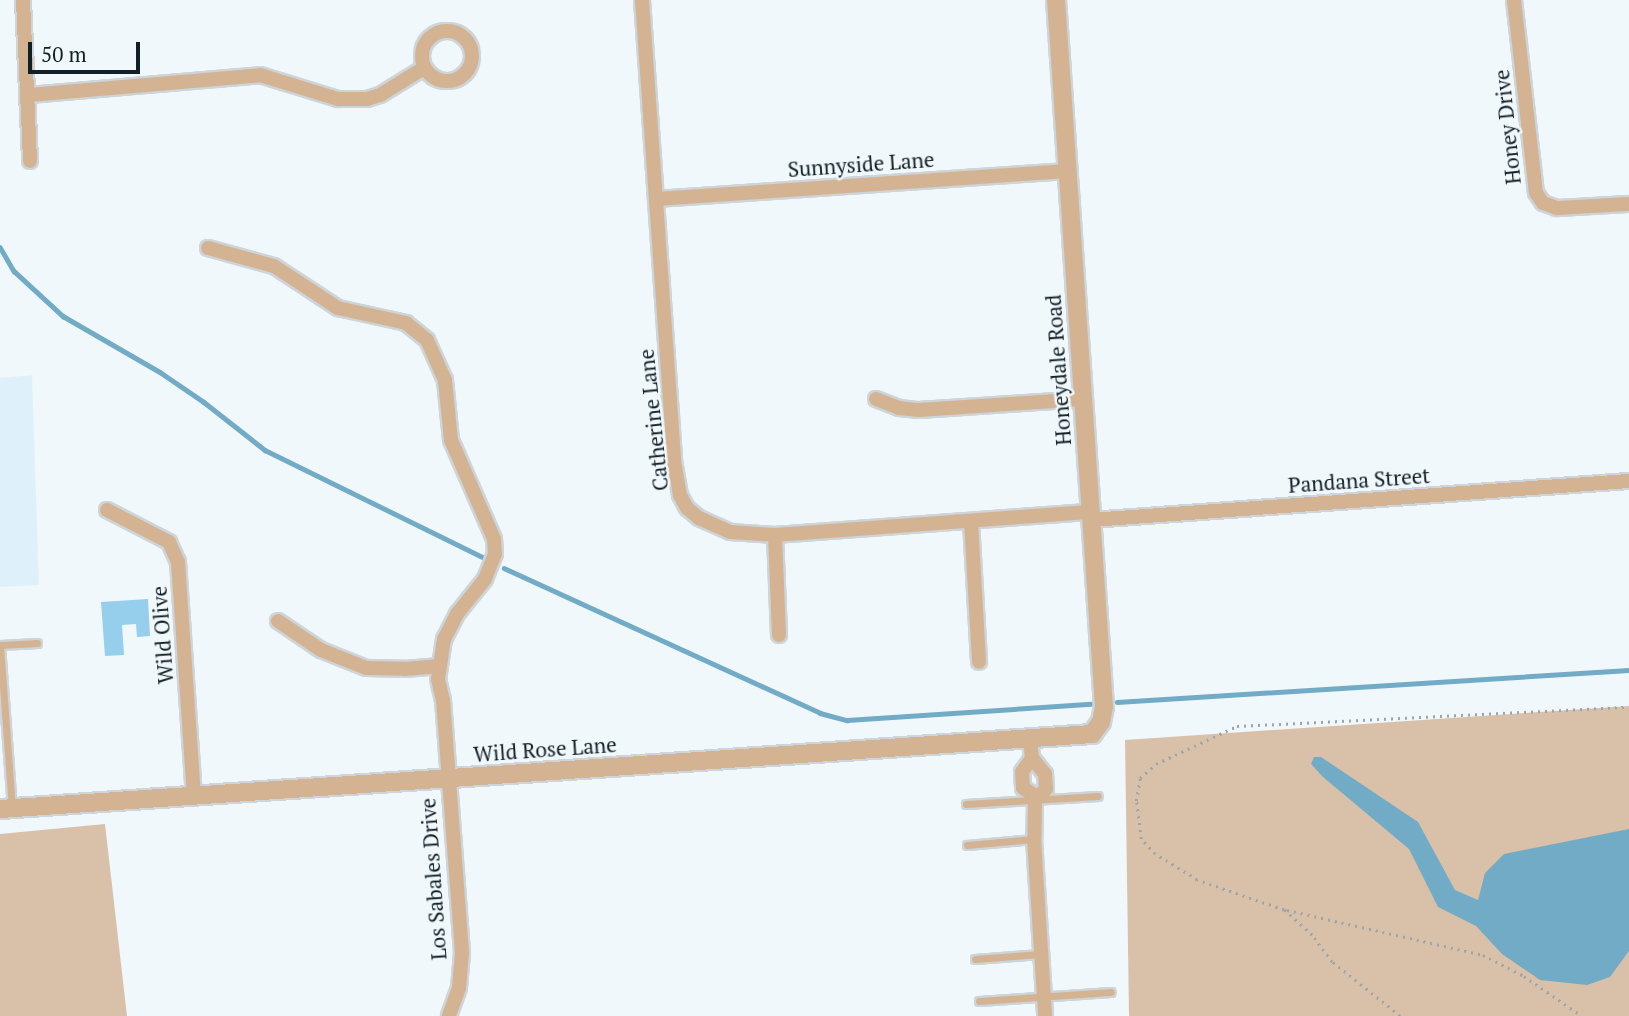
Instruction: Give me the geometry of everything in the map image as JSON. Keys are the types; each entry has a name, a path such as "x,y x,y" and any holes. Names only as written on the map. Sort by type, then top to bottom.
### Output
{"street":[{"path":"23,0 30,161"},
{"name":"Catherine Lane","path":"642,0 674,461 680,495 687,508 714,526 730,532 775,535 1091,516"},
{"name":"Honeydale Road","path":"1056,0 1104,707 1101,722 1092,734"},
{"name":"Honey Drive","path":"1514,0 1536,193 1543,203 1557,208 1629,204"},
{"path":"29,95 260,75 338,99 359,99 380,95 424,68"},
{"name":"Sunnyside Lane","path":"656,199 1068,171"},
{"name":"Los Sabales Drive","path":"208,248 274,266 338,308 406,323 427,340 434,351 444,380 453,447 489,528 495,554 485,579 450,626 444,639 438,679 462,953 458,988 449,1016"},
{"path":"876,399 899,408 919,410 1083,399"},
{"name":"Pandana Street","path":"1091,516 1629,481"},
{"name":"Wild Olive","path":"107,510 169,542 178,562 194,796"},
{"path":"971,522 979,662"},
{"path":"775,535 779,635"},
{"path":"278,621 321,650 366,668 440,666"},
{"name":"Wild Rose Lane","path":"6,809 1092,734"},
{"path":"1030,738 1032,758 1045,774 1046,789 1035,798 1034,839 1045,1016"},
{"path":"1032,758 1022,772 1023,788 1035,798"}],"lane":[{"path":"6,809 1,645 37,643"},
{"path":"966,804 1098,796"},
{"path":"967,845 1034,839"},
{"path":"975,958 1041,954"},
{"path":"979,1000 1111,992"}],"path":[{"path":"1582,1016 1524,976 1483,955 1284,910 1197,880 1155,854 1142,839 1136,801 1140,778 1156,764 1237,726 1629,707"},
{"path":"1284,910 1312,935 1332,962 1400,1016"}],"shaded area":[{"path":"32,375 39,585 0,587 0,378"},
{"path":"1629,706 1629,1016 1129,1016 1125,740"},
{"path":"105,824 127,1016 0,1016 0,834"}],"water":[{"path":"1314,757 1321,757 1418,822 1455,890 1478,900 1485,873 1504,854 1629,829 1629,951 1610,977 1587,985 1540,980 1502,954 1476,926 1438,907 1409,849 1323,777 1311,764"}],"building":[{"path":"148,599 150,636 137,637 136,624 122,625 124,655 105,656 101,602"}],"waterway":[{"path":"0,247 14,271 63,316 160,372 204,402 265,450 482,557"},
{"path":"504,568 820,713 847,720 1090,704"},
{"path":"1117,702 1629,670"}]}
